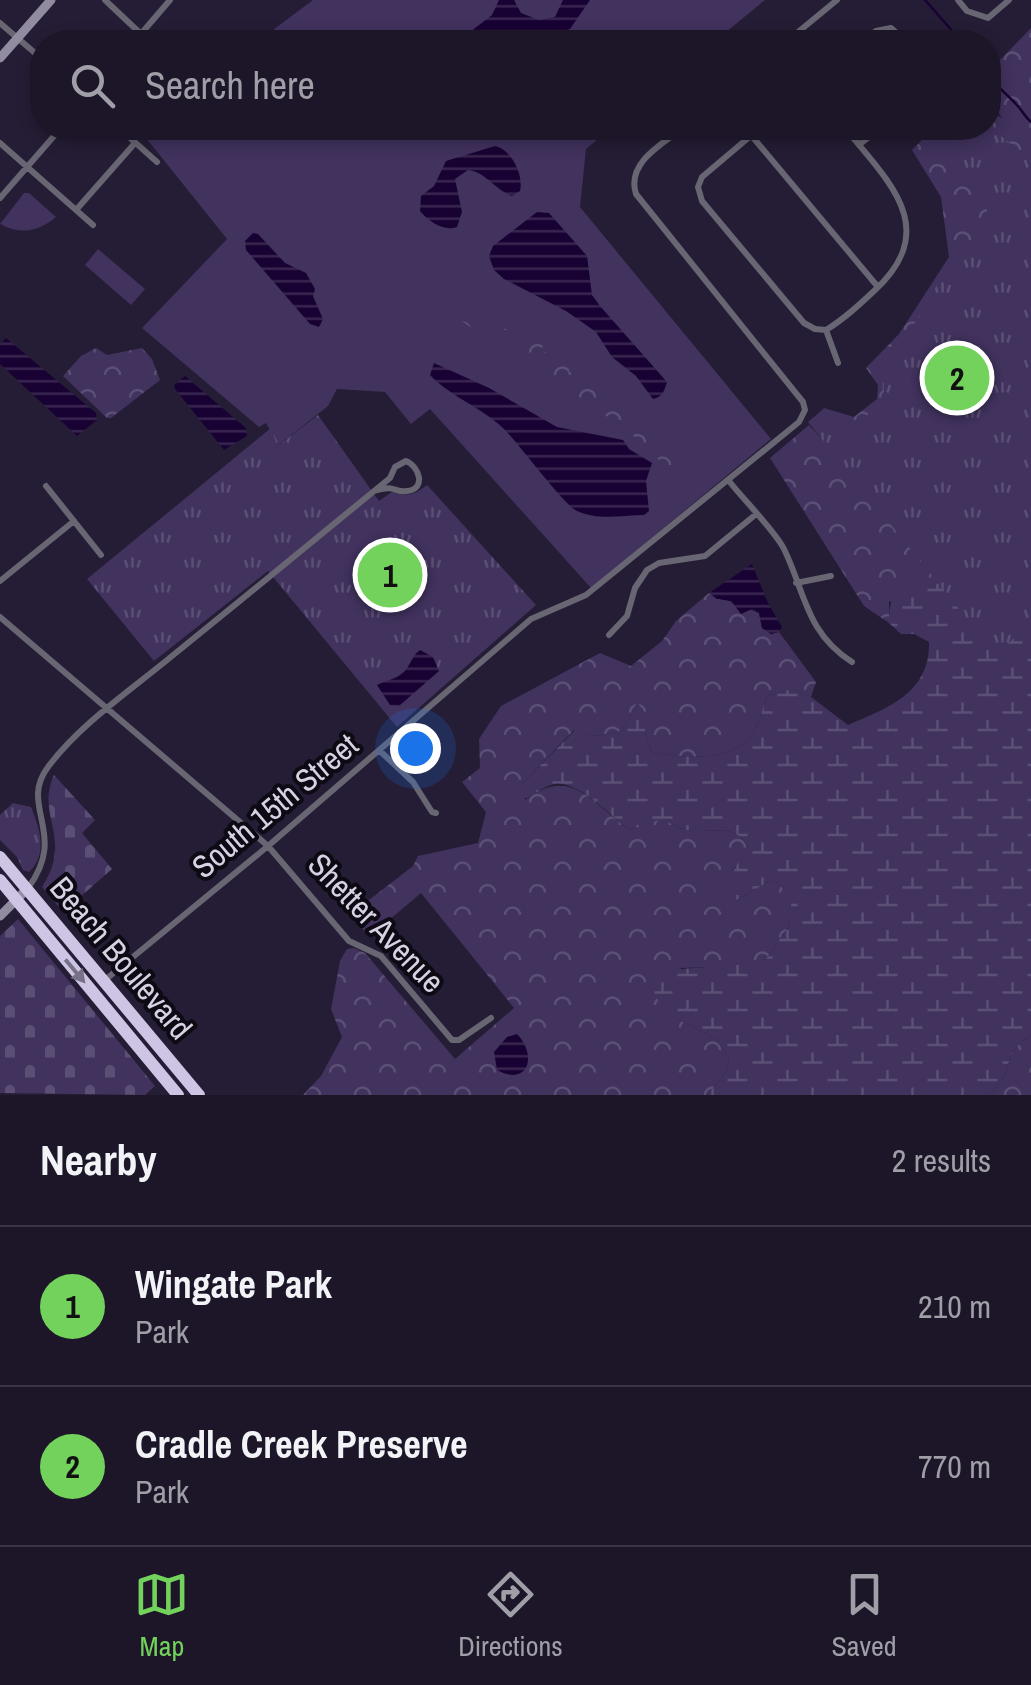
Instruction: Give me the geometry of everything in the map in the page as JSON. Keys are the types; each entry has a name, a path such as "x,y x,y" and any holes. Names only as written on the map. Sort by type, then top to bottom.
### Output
{"highway":[{"name":"Beach Boulevard","path":"0,856 199,1095"},
{"path":"0,880 178,1095"},
{"path":"138,1046 146,1044 172,1073 185,1078"},
{"path":"168,1082 176,1083 186,1095"}],"street":[{"path":"0,58 51,0"},
{"path":"105,0 137,30"},
{"path":"144,30 170,0"},
{"path":"801,30 837,0"},
{"path":"958,0 967,11 988,18 1009,0"},
{"path":"0,22 30,48"},
{"path":"0,198 51,140"},
{"path":"133,140 157,162"},
{"name":"South 15th Street","path":"104,980 268,846 531,619 586,595 799,422 803,402 636,194 634,176 639,166 669,140"},
{"path":"745,140 702,177 698,187 702,201 804,323 826,330 899,265 907,236 900,199 855,140"},
{"path":"755,140 878,287"},
{"path":"859,145 865,140"},
{"path":"76,210 135,142"},
{"path":"0,143 93,225"},
{"path":"826,330 838,363"},
{"path":"0,916 27,889 47,852 47,834 38,801 44,772 107,710 374,491 392,472 406,461 415,464 420,472 418,484 413,490 402,491 396,487 392,472"},
{"path":"729,481 780,543 813,621 842,656 852,662"},
{"path":"46,486 101,554"},
{"path":"374,491 396,487"},
{"path":"610,636 627,616 635,588 646,570 660,563 705,556 755,515"},
{"path":"0,581 74,521"},
{"path":"796,583 831,576"},
{"name":"Shetter Avenue","path":"0,617 268,846 349,941 381,956 452,1040 459,1040 491,1018"},
{"path":"380,750 413,782 436,813"}],"green space":[{"path":"313,0 765,0 729,30 273,30"},
{"path":"1031,28 1031,654 889,601 889,623 864,606 770,458 809,425 826,444 839,428 821,411 824,408 854,417 877,399 878,385 866,368 899,334 949,257 941,197 912,150 922,140 1001,140 1001,59"},
{"path":"1001,136 1031,161 1031,622 996,655 808,422 821,411 858,422 883,403 882,354 910,331 950,263 988,232 986,192 951,153 954,140 1001,140"},
{"path":"148,140 597,140 586,149 580,207 771,439 591,588 430,409 411,424 385,392 337,389 328,406 279,445 266,423 259,427 142,328 227,239"},
{"path":"24,193 56,217 29,230 0,224"},
{"path":"98,249 145,289 131,305 85,265"},
{"path":"442,292 473,298 495,323 543,343 542,351 570,361 569,371 589,388 648,419 691,467 684,475 673,473 627,430 552,380 543,379 536,364 484,329 472,328 460,320"},
{"path":"96,348 107,355 142,348 152,359 160,380 111,418 63,376 81,356"},
{"path":"318,415 379,501 392,492 411,494 427,485 536,605 397,727 268,571 154,661 87,579 271,428 279,445"},
{"path":"913,579 964,589 1006,622 1024,630 1031,654 1031,1035 1016,1047 1005,1076 990,1095 707,1095 726,1072 729,1059 716,1039 677,1019 654,996 658,972 766,959 789,926 792,897 773,879 733,902 726,883 748,847 728,831 686,830 662,819 630,830 584,793 564,784 554,784 518,800 523,783 575,730 595,736 622,731 637,702 645,713 645,733 652,752 688,757 715,755 738,747 754,730 767,696 792,689 811,697 848,725 878,712 914,686 927,660 929,642 914,634 901,634 889,623 894,597"},
{"path":"709,593 759,613 762,628 771,634 779,632 816,682 811,697 792,689 767,696 747,740 727,752 702,756 652,752 645,733 645,713 637,703 622,731 595,736 574,730 523,783 525,800 556,786 581,792 630,830 662,818 686,830 728,831 748,847 733,870 733,902 773,879 793,897 789,926 766,959 738,966 681,968 677,1019 716,1039 729,1059 726,1072 707,1095 303,1095 321,1076 342,1037 331,1009 340,961 347,949 365,953 455,1059 514,1008 421,893 369,937 351,914 413,866 418,856 478,843 486,812 462,782 480,768 479,739 501,706 600,653 631,666"},
{"path":"54,775 95,820 82,833 112,869 63,912 42,887 55,854 49,803"},
{"path":"13,803 31,807 39,832 39,857 29,872 23,870 17,857 0,840 0,815"},
{"path":"18,919 155,1086 145,1095 0,1093 0,936"},
{"path":"1031,1035 1031,1095 990,1095 1005,1076 1016,1047"}],"shaded area":[{"path":"499,0 514,0 521,13 539,20 555,17 563,0 590,0 567,30 473,30 492,15"},
{"path":"495,146 515,164 520,191 512,196 468,170 455,179 462,212 457,227 442,227 423,215 421,196 434,186 446,161"},
{"path":"537,212 549,213 587,256 592,295 667,382 659,397 653,399 636,376 612,357 596,332 494,270 489,256 493,246"},
{"path":"253,233 285,263 306,273 323,319 319,327 310,324 246,250 245,241"},
{"path":"6,338 96,413 97,420 77,436 0,364 0,344"},
{"path":"434,363 489,388 557,427 623,440 629,449 652,463 646,481 649,511 644,515 610,517 577,511 505,430 430,375"},
{"path":"185,376 246,428 247,436 224,450 175,389 174,385"},
{"path":"752,564 782,627 779,632 771,634 762,628 759,613 752,609 741,614 731,601 709,593"},
{"path":"420,650 433,657 439,671 399,706 390,705 377,685 404,672"},
{"path":"517,1034 527,1051 526,1067 516,1075 497,1070 494,1052 507,1037"}],"waterway":[{"path":"925,0 951,30"},
{"path":"1001,88 1031,122"}],"place":[{"name":"Cradle Creek Preserve","path":"957,378"},
{"name":"Wingate Park","path":"390,575"}]}
